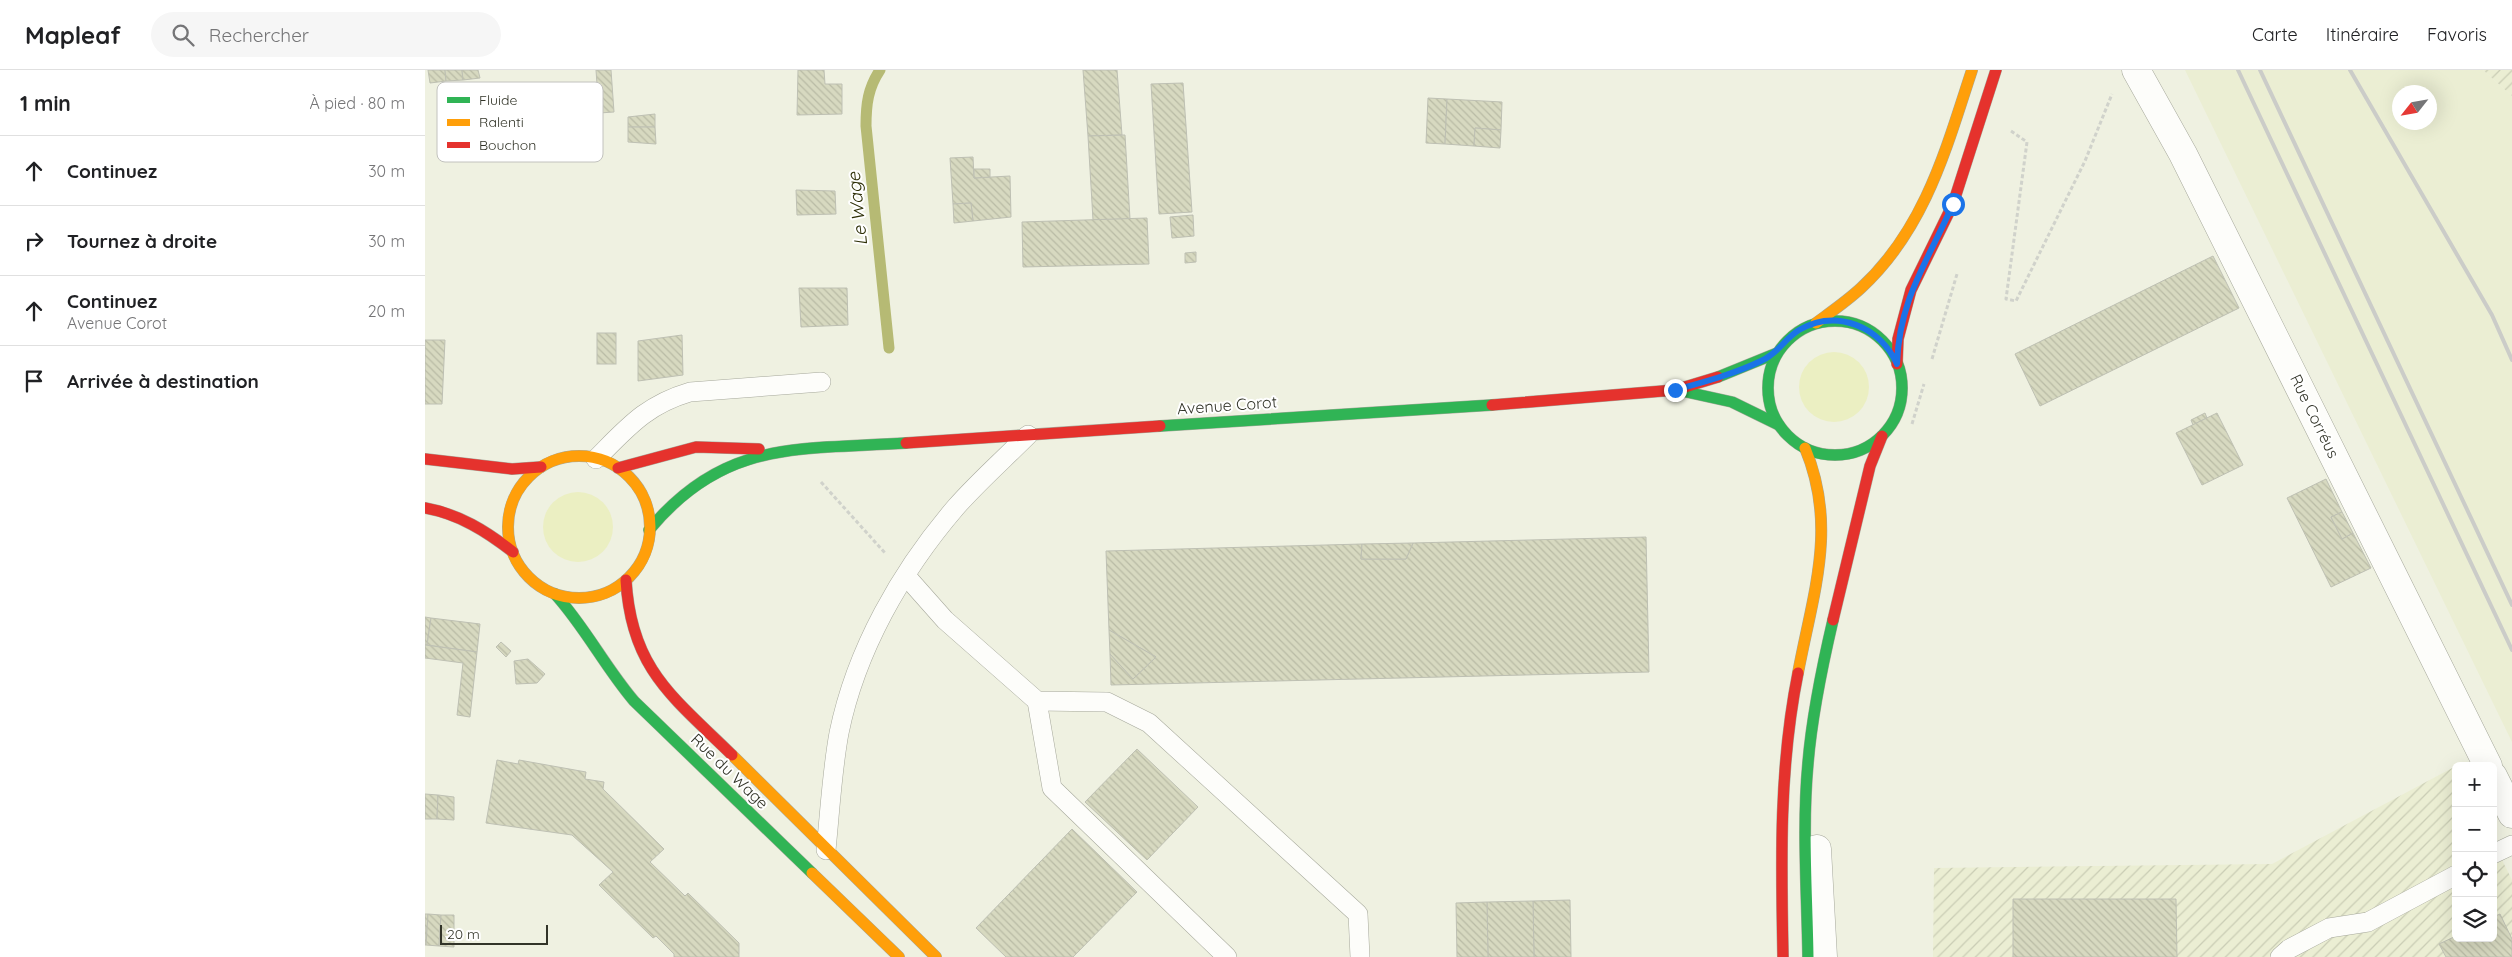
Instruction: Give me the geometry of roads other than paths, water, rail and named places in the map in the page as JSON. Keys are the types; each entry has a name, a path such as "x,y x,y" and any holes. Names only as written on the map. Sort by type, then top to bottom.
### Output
{"street":[{"path":"1882,436 1865,448 1846,454 1825,454 1805,448 1790,438 1779,425 1770,407 1767,389 1769,370 1777,353 1798,331 1816,323 1850,298 1866,283 1906,233 1929,196 1972,70"},
{"path":"1897,364 1898,339 1906,305 1953,204 1996,70"},
{"name":"Rue Corréus","path":"2137,72 2188,163 2486,762"},
{"path":"1808,957 1807,785 1820,684 1870,466 1882,436 1895,418 1902,397 1901,374 1897,364 1887,345 1870,330 1860,325 1838,320 1816,323"},
{"name":"Avenue Corot","path":"1675,390 1729,374 1777,353"},
{"name":"Avenue Corot","path":"617,468 696,447 786,451 1543,401 1675,390 1701,392 1738,403 1779,425"},
{"path":"1783,957 1782,822 1785,762 1790,715 1823,540 1822,498 1816,473 1805,448"},
{"name":"Avenue Corot","path":"649,530 665,510 698,481 739,461 786,451"},
{"name":"Avenue Corot","path":"425,459 472,462 513,470 541,467 562,458 573,456 596,459 617,468 633,482 644,500 649,530 645,552 634,572 626,580 598,595 577,598 555,594 530,578 513,552 508,532 513,500 525,482 541,467"},
{"name":"Avenue Corot","path":"425,508 468,522 486,532 513,552"},
{"name":"Rue du Wage","path":"626,580 628,616 631,629 640,652 652,674 678,704 936,957"},
{"name":"Rue du Wage","path":"555,594 580,622 609,670 634,700 899,957"},
{"path":"2497,784 2512,814"},
{"path":"1807,785 1818,854 1823,957"}],"lane":[{"path":"596,459 639,415 674,397 690,392 821,382"},
{"path":"826,850 839,734 847,701 872,636 906,576 957,506 1028,435"},
{"path":"906,576 945,620 1037,701 1052,788 1227,957"},
{"path":"1037,701 1107,702 1149,724 1359,914 1360,957"},
{"path":"2497,852 2512,845"},
{"path":"2280,957 2289,948 2329,928 2368,922 2452,877"}],"waterway":[{"name":"Le Wage","path":"880,70 869,96 866,126 889,348"}],"railway":[{"path":"2238,70 2512,650"},
{"path":"2260,70 2512,605"},
{"path":"2350,70 2492,315 2512,360"}]}
